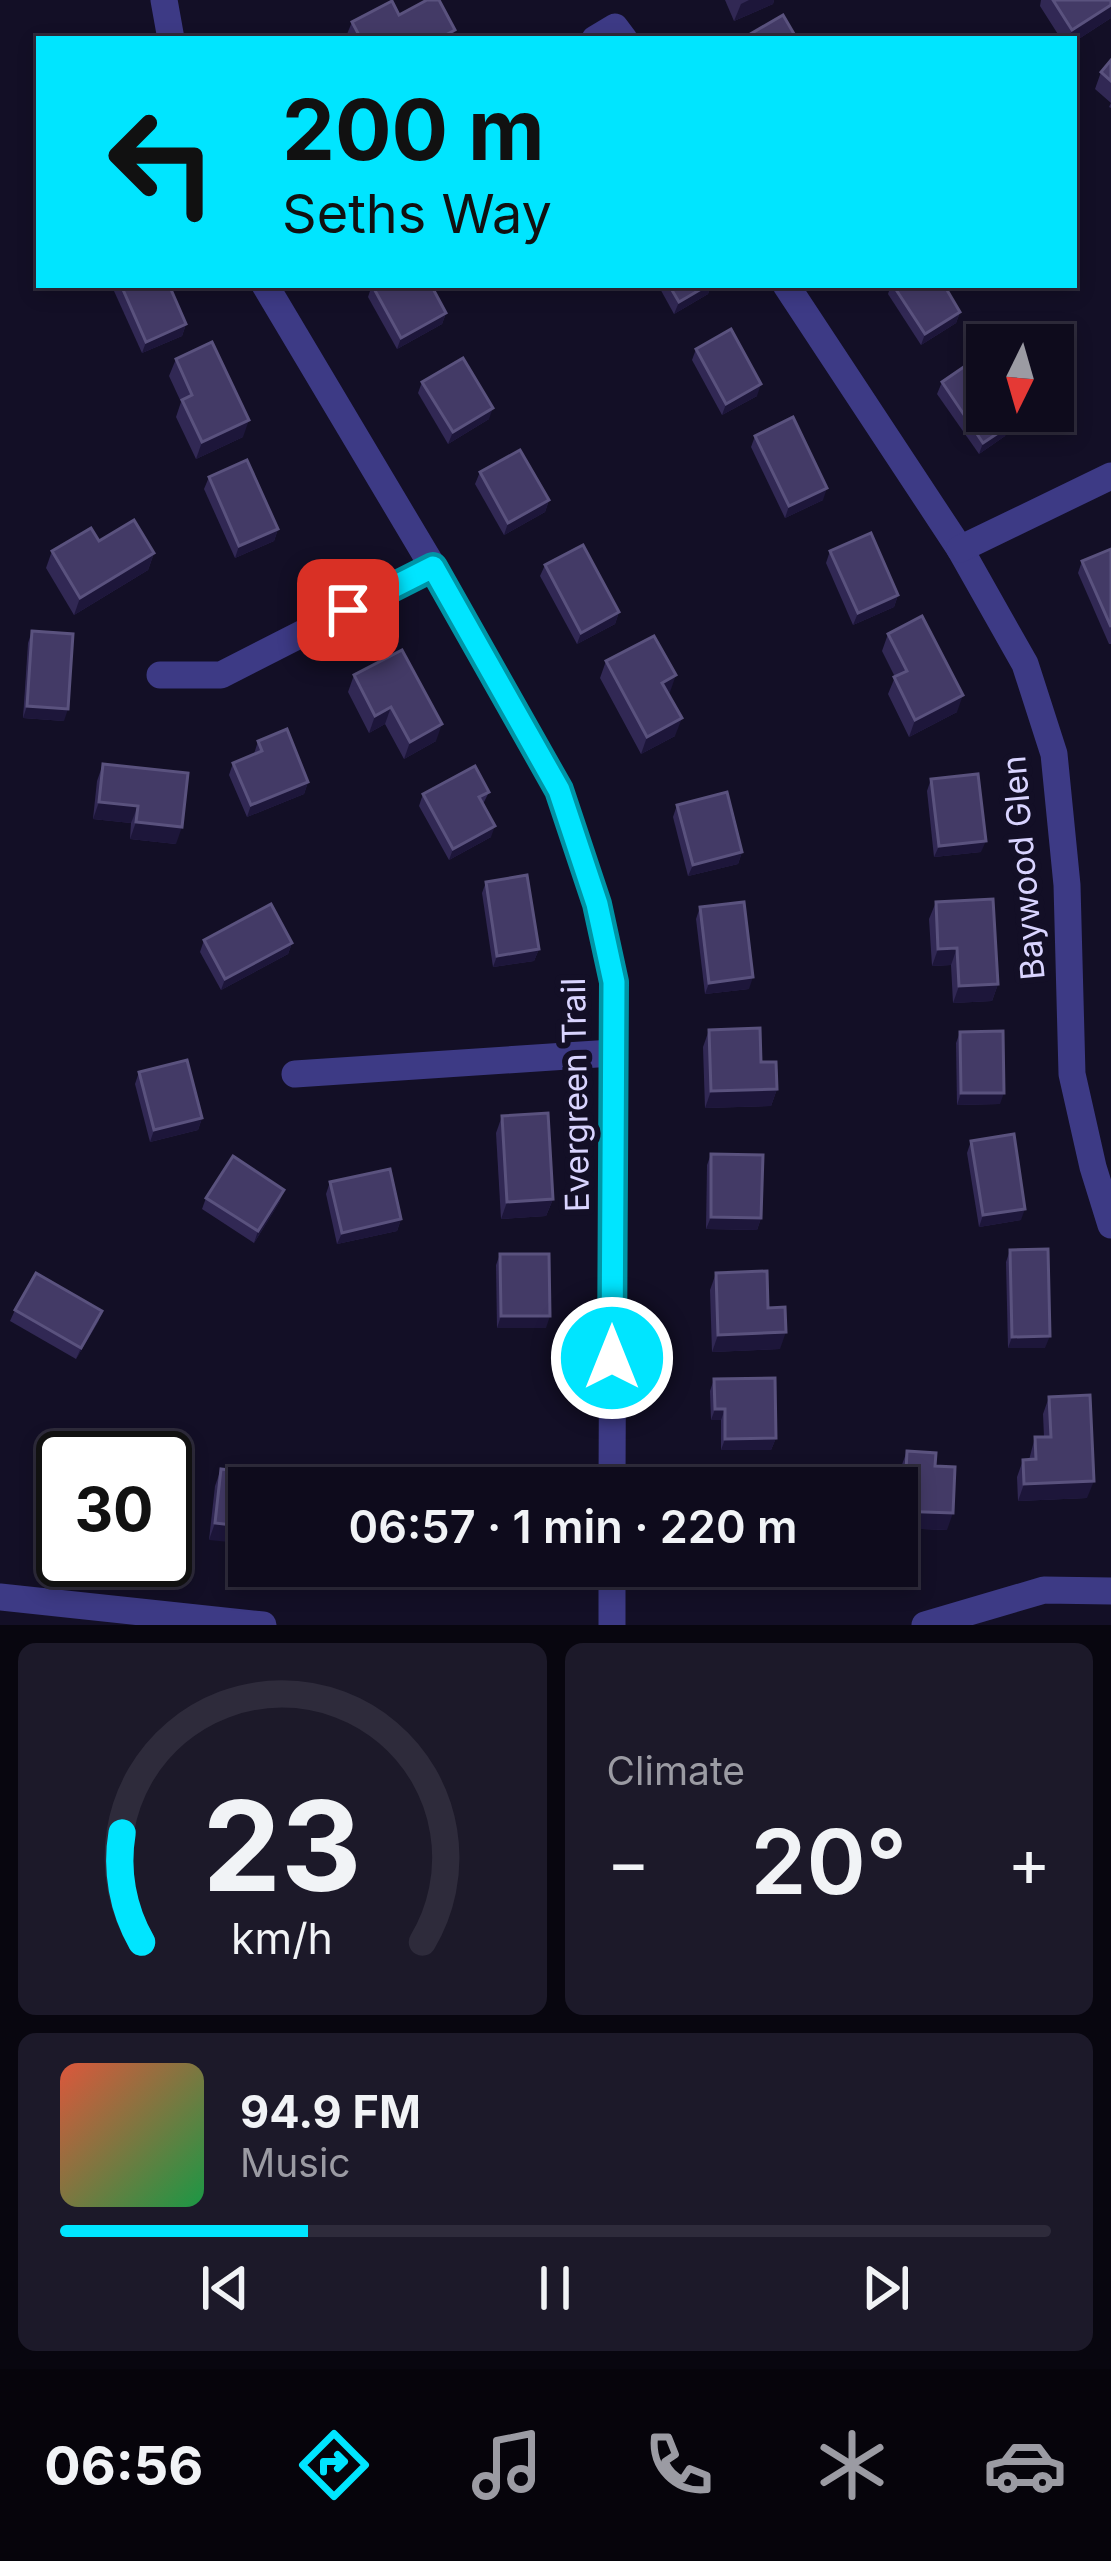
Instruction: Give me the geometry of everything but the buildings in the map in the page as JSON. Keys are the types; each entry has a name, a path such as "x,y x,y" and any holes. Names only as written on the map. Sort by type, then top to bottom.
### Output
{"street":[{"path":"164,0 170,36"},
{"name":"Evergreen Trail","path":"267,288 559,790 597,904 614,982 612,1467"},
{"name":"Baywood Glen","path":"788,288 960,549 1025,664 1054,754 1066,886 1072,1074 1111,1225"},
{"path":"960,549 1111,476"},
{"path":"160,675 221,675 433,567"},
{"path":"295,1074 612,1053"},
{"path":"612,1587 612,1625"},
{"path":"925,1625 1044,1590 1111,1591"},
{"path":"0,1597 262,1625"}],"route":[{"path":"348,610 433,567 559,790 597,904 614,982 612,1358"}]}
